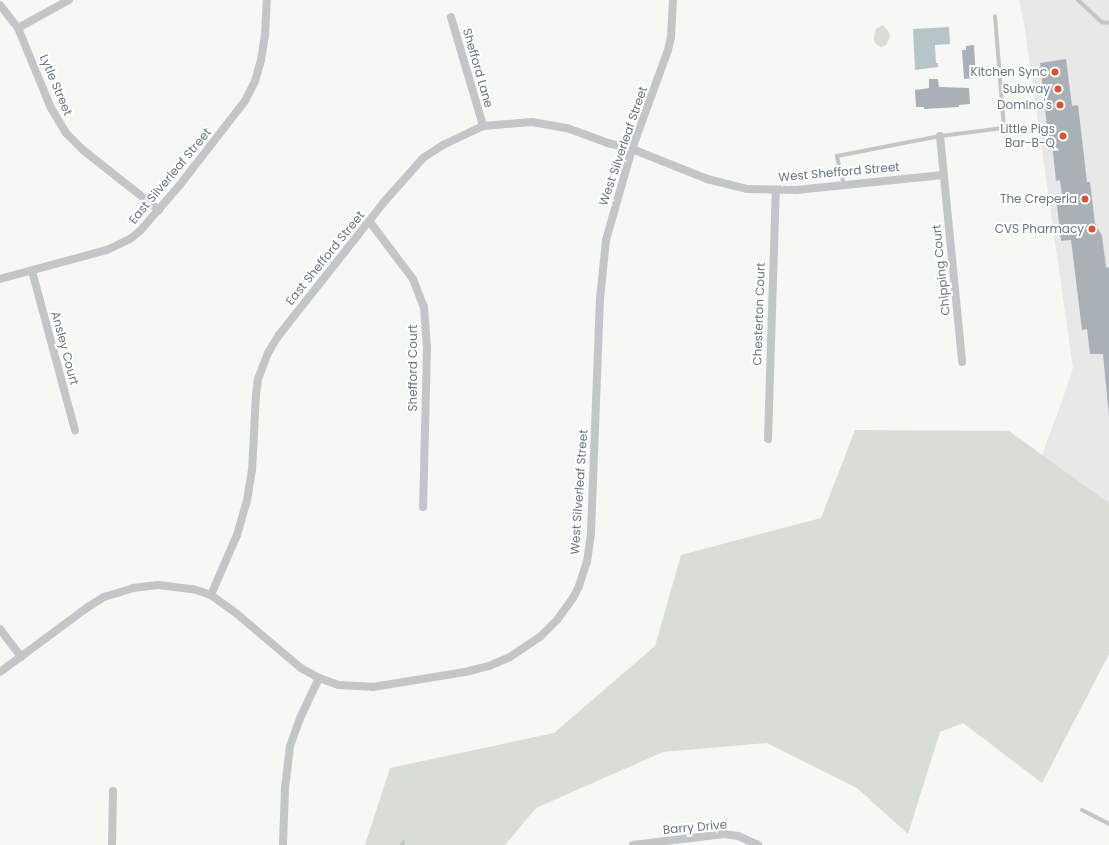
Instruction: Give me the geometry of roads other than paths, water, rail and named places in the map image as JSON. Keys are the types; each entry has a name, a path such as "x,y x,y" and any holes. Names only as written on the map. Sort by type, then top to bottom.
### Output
{"street":[{"path":"18,28 69,0"},
{"name":"East Silverleaf Street","path":"0,279 107,250 130,239 140,231 159,210 245,101 255,81 261,60 265,35 267,0"},
{"name":"West Silverleaf Street","path":"211,595 238,614 301,668 319,678 338,685 373,687 428,680 489,666 510,657 533,643 557,620 573,598 579,586 587,562 591,532 603,262 611,220 632,150 668,50 671,37 673,0"},
{"name":"Lytle Street","path":"0,5 18,28 51,108 66,134 83,150 159,210"},
{"name":"Shefford Lane","path":"451,17 483,126"},
{"name":"East Shefford Street","path":"211,595 237,535 247,501 252,471 256,395 262,364 279,336 370,222 384,202 423,158 443,145 483,126 519,122 547,124 567,128 632,150"},
{"path":"940,136 943,175"},
{"name":"West Shefford Street","path":"632,150 727,185 747,189 796,190 943,175"},
{"name":"Chipping Court","path":"943,175 962,362"},
{"name":"Chesterton Court","path":"768,439 776,190"},
{"name":"Shefford Court","path":"370,222 413,279 424,307 427,348 423,507"},
{"name":"Ansley Court","path":"32,271 75,430"},
{"path":"0,672 88,607 104,597 120,592 158,585 193,589 211,595"},
{"path":"0,629 20,657"},
{"path":"283,845 287,761 296,728 319,678"},
{"path":"112,845 113,791"},
{"name":"Barry Drive","path":"633,845 724,834 738,836 758,845"}],"lane":[{"path":"1078,0 1102,22 1109,23"},
{"path":"844,185 837,156 940,136 1004,128 995,16"},
{"path":"1082,810 1109,824"}],"waterway":[{"path":"401,845 403,841"}],"place":[{"name":"Kitchen Sync","path":"1055,72"},
{"name":"Subway","path":"1058,89"},
{"name":"Domino's","path":"1060,105"},
{"name":"Little Pigs Bar-B-Q","path":"1063,136"},
{"name":"The Creperia","path":"1085,199"},
{"name":"CVS Pharmacy","path":"1092,229"}]}
